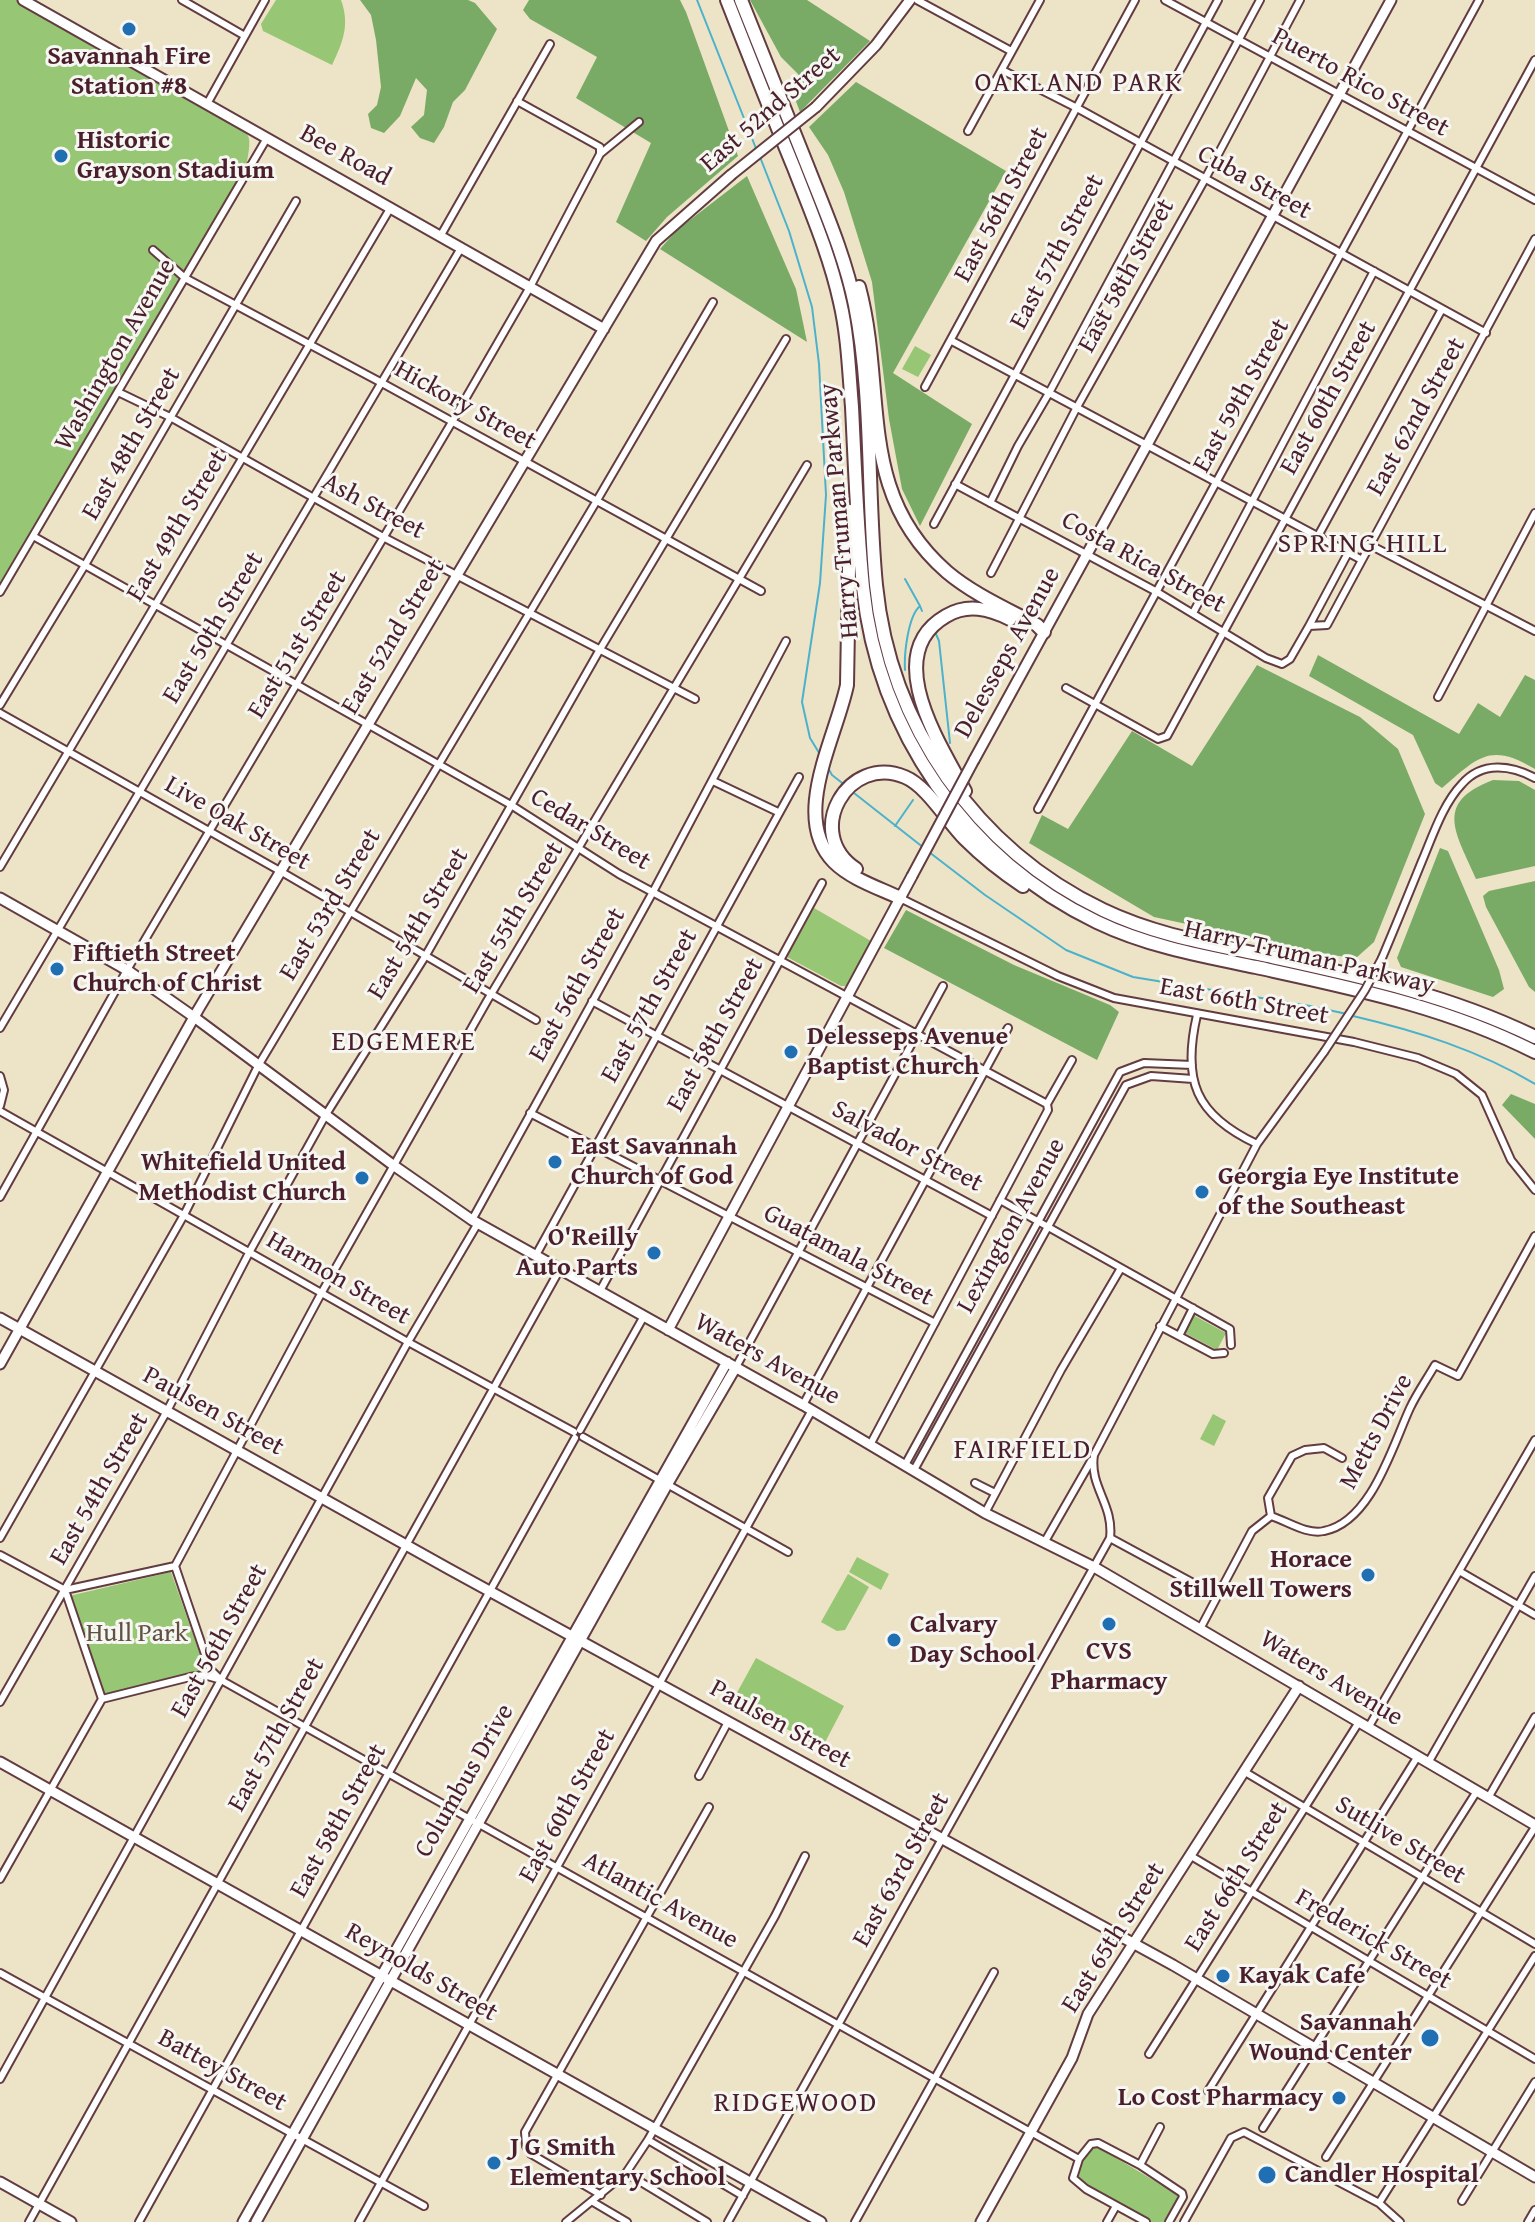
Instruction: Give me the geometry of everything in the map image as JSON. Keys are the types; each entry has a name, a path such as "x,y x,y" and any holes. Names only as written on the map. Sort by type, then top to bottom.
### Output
{"highway":[{"name":"Harry Truman Parkway","path":"727,0 832,269 845,324 866,611 882,680 911,746 950,805 1000,857 1057,900 1133,938 1405,1001 1473,1024 1535,1052"},
{"name":"Harry Truman Parkway","path":"741,0 848,276 858,321 876,586 889,654 912,719 935,760 976,814 1009,847 1064,888 1104,910 1147,928 1409,988 1467,1007 1535,1037"},
{"path":"824,208 855,273 866,315 882,466 902,518 922,547 948,573 1044,632"},
{"path":"852,408 847,685 817,790 815,828 835,863 853,876 900,898"},
{"path":"1009,847 967,794 941,747 920,698 915,670 918,650 925,634 936,621 953,611 969,608 986,609 1034,631 1044,632"},
{"path":"900,898 850,866 838,852 831,830 835,806 851,785 864,776 892,774 905,777 920,787 965,839 997,868 1075,917 1133,938"}],"main road":[{"name":"Bee Road","path":"23,0 604,329"},
{"name":"East 52nd Street","path":"0,1364 194,1017 656,241 731,175 816,107 876,45 910,0"},
{"name":"Delesseps Avenue","path":"668,1330 727,1215 974,760 1391,0"},
{"name":"Waters Avenue","path":"0,898 127,970 475,1222 731,1364 985,1513 1094,1567 1535,1826"},
{"name":"Paulsen Street","path":"0,1318 406,1546 1133,1943 1535,2177"},
{"name":"Columbus Drive","path":"256,2222 380,1975 474,1821 731,1364"},
{"name":"East 65th Street","path":"981,2222 1072,2058 1088,2014 1299,1686"},
{"name":"Reynolds Street","path":"0,1762 821,2222"},
{"name":"Columbus Drive","path":"243,2222 392,1981 474,1821"},
{"path":"0,2182 71,2222"}],"street":[{"path":"182,0 245,36"},
{"path":"207,104 265,0"},
{"path":"917,0 1011,51"},
{"path":"968,131 1040,0"},
{"name":"East 56th Street","path":"925,387 1135,0"},
{"name":"Puerto Rico Street","path":"1165,0 1476,171 1535,200"},
{"name":"East 57th Street","path":"934,524 1218,0"},
{"path":"990,503 1260,0"},
{"name":"East 58th Street","path":"991,573 1077,407 1205,179 1300,0"},
{"name":"East 59th Street","path":"1038,809 1479,0"},
{"path":"441,235 550,44"},
{"name":"East 60th Street","path":"1095,703 1158,739 1167,736 1535,60"},
{"name":"Cuba Street","path":"1002,70 1077,108 1486,333"},
{"path":"517,101 600,147 600,154"},
{"name":"East 51st Street","path":"0,1197 127,970 385,538 530,287 600,154 639,122"},
{"name":"Washington Avenue","path":"0,592 267,138"},
{"name":"East 48th Street","path":"0,705 296,201"},
{"name":"East 49th Street","path":"0,867 391,207"},
{"name":"East 62nd Street","path":"1301,640 1309,626 1327,625 1535,239"},
{"name":"East 50th Street","path":"0,1028 461,248"},
{"name":"Hickory Street","path":"153,250 185,278 761,591"},
{"path":"1193,613 1374,271"},
{"name":"East 53rd Street","path":"0,1538 184,1215 258,1066 713,302"},
{"path":"1318,536 1442,309"},
{"name":"East 54th Street","path":"0,1702 167,1411 325,1116 426,955 599,651 786,339"},
{"path":"952,341 1362,560"},
{"name":"Ash Street","path":"118,392 170,417 385,538 695,699"},
{"name":"East 55th Street","path":"175,1566 322,1292 491,993 807,465"},
{"name":"Costa Rica Street","path":"955,484 1157,592 1266,658 1282,664 1290,659 1301,640"},
{"path":"1438,697 1535,513"},
{"name":"Cedar Street","path":"33,536 511,805 619,874 654,890 915,1035 1047,1104"},
{"path":"1370,545 1535,631"},
{"path":"1309,626 1348,553"},
{"name":"East 56th Street","path":"0,2079 475,1222 530,1113 654,890 786,641"},
{"path":"1066,688 1095,703"},
{"name":"Live Oak Street","path":"0,713 211,831 536,1020"},
{"path":"1044,1543 1094,1455 1257,1144 1365,990 1382,958 1435,830 1463,782 1478,772 1499,766 1519,769 1535,778"},
{"name":"East 57th Street","path":"536,1255 799,777"},
{"path":"713,781 778,812"},
{"name":"East 58th Street","path":"600,1291 822,883"},
{"name":"East 66th Street","path":"900,898 1083,987 1131,1003 1354,1042 1418,1058 1456,1074 1482,1095 1511,1160 1535,1190"},
{"path":"731,1364 799,1252 943,986"},
{"name":"Salvador Street","path":"592,1001 992,1216"},
{"path":"1197,1015 1191,1040 1192,1065 1193,1079 1203,1102 1220,1124 1257,1144"},
{"name":"East 60th Street","path":"359,2222 746,1529 866,1288 1008,1028"},
{"path":"870,1445 1072,1060"},
{"name":"Lexington Avenue","path":"910,1468 970,1344 1120,1072 1132,1066 1156,1063 1192,1065"},
{"name":"Harmon Street","path":"0,1076 4,1090 0,1109 37,1132 788,1552"},
{"path":"1111,1086 1121,1092 1126,1085 1151,1076 1193,1079"},
{"name":"Lexington Avenue","path":"910,1468 980,1349 1121,1092"},
{"name":"Guatamala Street","path":"530,1113 935,1323"},
{"path":"1000,1200 1230,1329 1231,1345"},
{"name":"Metts Drive","path":"1271,1516 1308,1531 1323,1532 1353,1516 1368,1499 1412,1404 1435,1365 1458,1376 1535,1236"},
{"path":"985,1513 1061,1370 1121,1268"},
{"name":"East 57th Street","path":"29,2222 560,1269"},
{"path":"1179,1336 1193,1308"},
{"name":"East 58th Street","path":"139,2222 644,1316"},
{"path":"1160,1326 1213,1354 1224,1353"},
{"path":"970,1344 980,1349"},
{"path":"1368,1728 1534,1444"},
{"path":"1200,1629 1252,1531 1271,1516 1268,1498 1292,1456 1305,1450 1324,1448 1342,1458"},
{"path":"1094,1455 1093,1476 1109,1513 1110,1538 1217,1596"},
{"path":"975,1483 995,1493"},
{"name":"East 63rd Street","path":"728,2222 1110,1538"},
{"path":"0,1555 65,1590 175,1566 210,1669 221,1680"},
{"path":"1459,1571 1535,1615"},
{"path":"1428,1763 1535,1576"},
{"path":"0,1879 102,1699 65,1590"},
{"name":"Atlantic Avenue","path":"102,1699 204,1675 221,1680 1079,2159"},
{"path":"1488,1798 1535,1717"},
{"path":"699,1776 728,1722"},
{"name":"East 66th Street","path":"1149,2054 1359,1722"},
{"path":"1208,2091 1418,1756"},
{"name":"Sutlive Street","path":"1245,1772 1535,1944"},
{"path":"1263,2128 1477,1791"},
{"path":"601,2195 531,2154 526,2146 525,2132 709,1807"},
{"path":"1326,2157 1535,1826"},
{"path":"566,2222 626,2173 648,2140 775,1916 805,1856"},
{"name":"Frederick Street","path":"1191,1856 1535,2059"},
{"path":"1379,2203 1535,1956"},
{"path":"855,2222 994,1972"},
{"name":"Battey Street","path":"0,1973 424,2206"},
{"path":"1462,2201 1535,2082"},
{"path":"1140,2165 1160,2127"},
{"path":"1184,2222 1231,2138 1244,2132 1379,2203 1400,2222"},
{"path":"648,2140 743,2196"},
{"path":"1146,2222 1076,2182 1073,2174 1089,2145 1094,2143 1140,2165 1182,2193 1183,2197 1169,2222"},
{"path":"626,2173 707,2222"},
{"path":"593,2202 627,2222"},
{"path":"1107,2222 1116,2206"},
{"path":"1528,2222 1535,2210"}],"green space":[{"path":"0,0 18,0 220,115 248,135 249,146 246,168 0,585"},
{"path":"276,0 341,0 345,17 344,33 332,65 263,31 261,24"},
{"path":"360,0 468,0 475,3 497,29 465,90 453,102 434,143 420,138 411,127 424,115 427,90 416,78 400,116 384,133 371,128 368,114 377,105 381,87 371,15"},
{"path":"529,0 680,0 686,12 738,156 667,217 646,241 616,222 651,143 576,98 597,57 530,19 523,10"},
{"path":"750,0 807,0 870,41 800,112 794,96 799,84 798,74 781,57"},
{"path":"856,82 1006,171 893,373 972,424 920,526 902,489 889,419 872,282 844,192 828,155 809,127"},
{"path":"747,176 796,289 807,342 660,249 677,230"},
{"path":"915,346 931,355 918,377 902,369"},
{"path":"1318,655 1459,734 1478,703 1500,717 1525,675 1535,680 1535,769 1507,756 1485,757 1465,768 1442,788 1435,783 1413,735 1309,676"},
{"path":"1257,665 1360,717 1398,749 1425,814 1374,942 1356,958 1154,917 1029,843 1042,815 1068,829 1132,731 1192,766"},
{"path":"1493,780 1519,781 1535,790 1535,866 1476,879 1454,821 1462,799"},
{"path":"1440,848 1448,851 1499,970 1504,989 1493,997 1401,967 1397,958"},
{"path":"1535,881 1535,992 1529,987 1483,896 1489,891"},
{"path":"814,908 871,941 846,986 787,957"},
{"path":"906,910 1014,965 1110,1005 1119,1012 1097,1060 884,948"},
{"path":"1511,1094 1535,1104 1535,1139 1502,1105"},
{"path":"1193,1315 1226,1333 1217,1350 1183,1332"},
{"path":"1213,1414 1226,1421 1214,1446 1200,1439"},
{"path":"857,1557 889,1574 881,1590 849,1572"},
{"name":"Hull Park","path":"171,1572 206,1671 105,1696 69,1596"},
{"path":"848,1574 869,1587 845,1630 837,1631 821,1622"},
{"path":"756,1658 844,1706 822,1748 733,1700"},
{"path":"1098,2147 1178,2195 1165,2222 1151,2222 1077,2181 1075,2176 1091,2148"}],"waterway":[{"path":"697,0 757,151"},
{"path":"760,157 789,231 812,307 819,364 826,495 820,583 802,702 810,738 821,756"},
{"path":"905,579 920,606"},
{"path":"905,670 910,626 920,606 922,611"},
{"path":"936,634 950,743"},
{"path":"828,768 846,786"},
{"path":"854,793 924,848"},
{"path":"895,826 913,800"},
{"path":"929,852 1066,950 1133,977 1347,1014"},
{"path":"1353,1016 1447,1043 1492,1061 1535,1084"}],"place":[{"name":"Savannah Fire Station #8","path":"129,29"},
{"name":"Historic Grayson Stadium","path":"61,156"},
{"name":"Fiftieth Street Church of Christ","path":"57,969"},
{"name":"Delesseps Avenue Baptist Church","path":"791,1052"},
{"name":"East Savannah Church of God","path":"555,1162"},
{"name":"Whitefield United Methodist Church","path":"362,1178"},
{"name":"Georgia Eye Institute of the Southeast","path":"1202,1192"},
{"name":"O'Reilly Auto Parts","path":"654,1253"},
{"name":"Horace Stillwell Towers","path":"1368,1575"},
{"name":"CVS Pharmacy","path":"1109,1624"},
{"name":"Calvary Day School","path":"894,1640"},
{"name":"Kayak Cafe","path":"1223,1976"},
{"name":"Savannah Wound Center","path":"1430,2038"},
{"name":"Lo Cost Pharmacy","path":"1339,2098"},
{"name":"J G Smith Elementary School","path":"494,2163"},
{"name":"Candler Hospital","path":"1267,2175"}],"district":[{"name":"OAKLAND PARK","path":"1079,84"},
{"name":"SPRING HILL","path":"1363,545"},
{"name":"EDGEMERE","path":"404,1043"},
{"name":"FAIRFIELD","path":"1023,1451"},
{"name":"RIDGEWOOD","path":"796,2104"}]}
